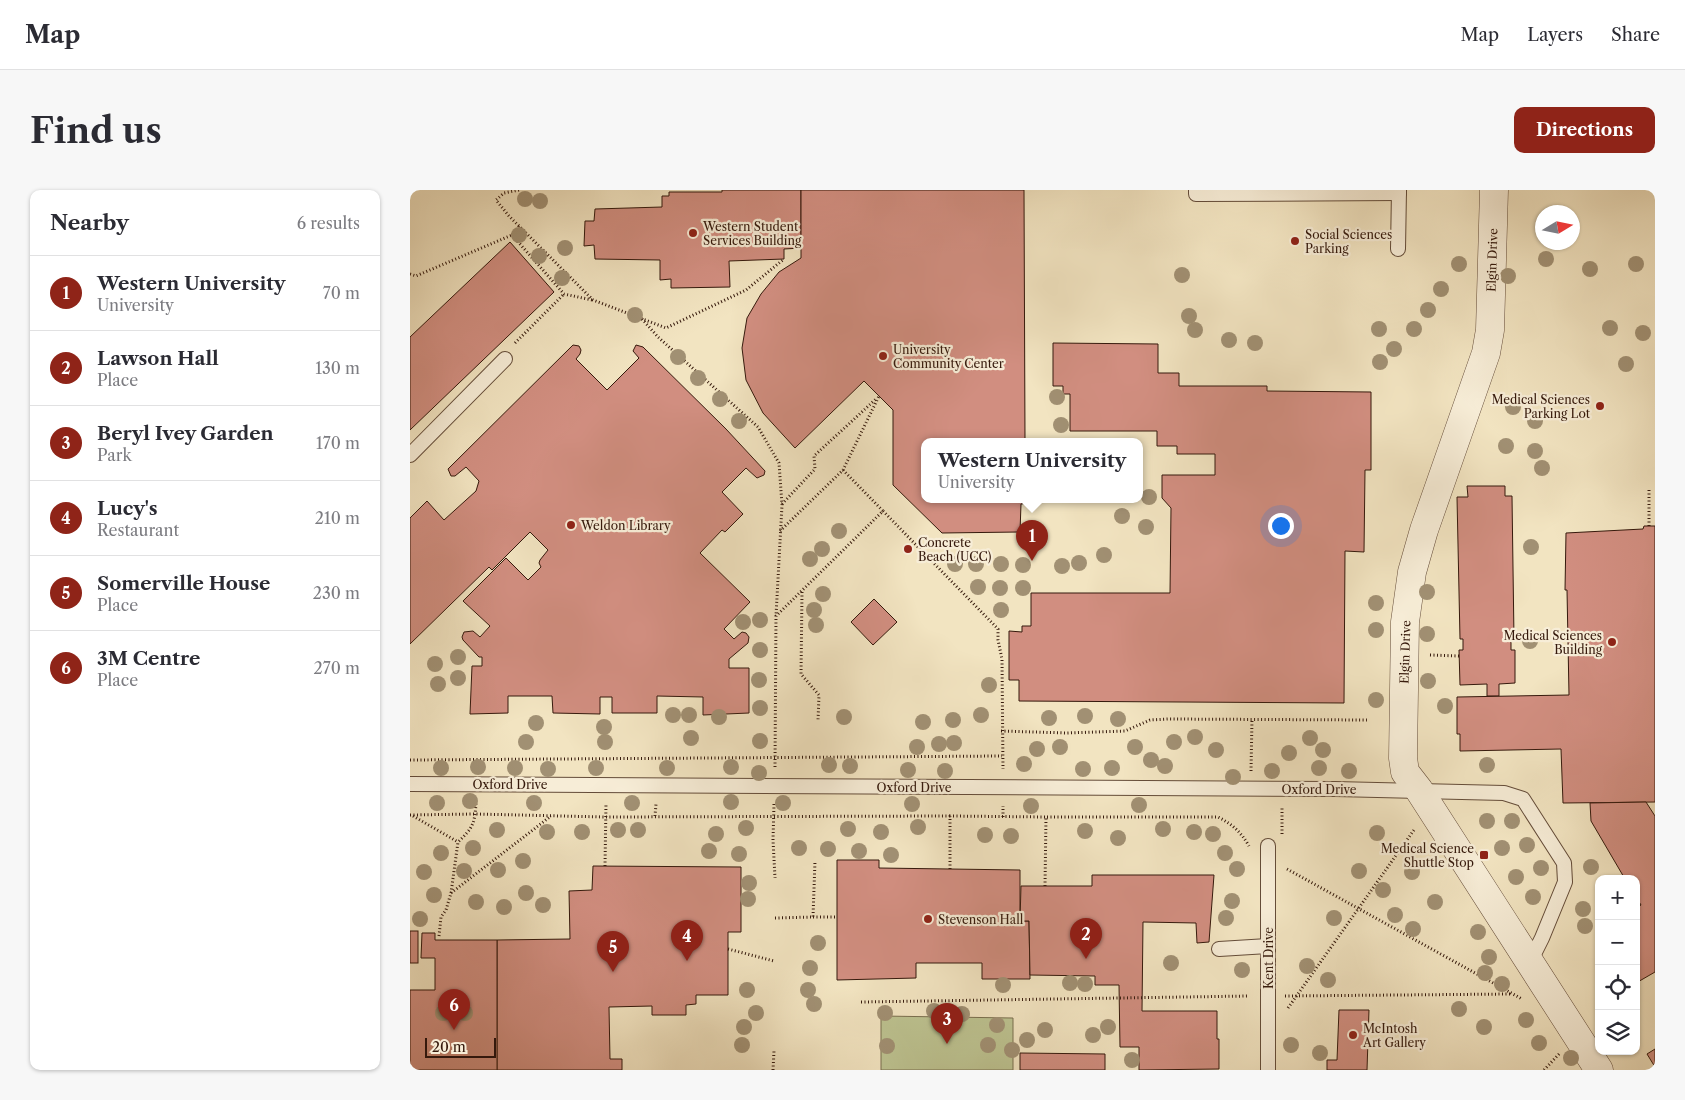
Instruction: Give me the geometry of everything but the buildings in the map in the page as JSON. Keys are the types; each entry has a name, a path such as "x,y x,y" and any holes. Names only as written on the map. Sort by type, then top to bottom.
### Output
{"street":[{"name":"Elgin Drive","path":"1494,190 1490,330 1486,353 1424,530 1412,572 1405,622 1402,758 1405,772 1419,790 1599,1070"}],"lane":[{"path":"1196,190 1196,194 1399,192 1398,249"},
{"path":"410,455 505,359"},
{"name":"Oxford Drive","path":"410,784 1504,792 1523,800 1564,864 1565,882 1530,962"},
{"name":"Kent Drive","path":"1268,846 1268,1070"},
{"path":"1219,949 1268,946"}],"path":[{"path":"519,190 504,194 496,200 593,300"},
{"path":"410,274 416,276 512,235 520,226"},
{"path":"512,235 564,294 593,300 666,328 746,290 784,259"},
{"path":"641,319 658,337 717,388 758,427 779,463 782,505 776,616 773,840 775,878"},
{"path":"780,532 843,470 879,396 814,456 815,469 782,505"},
{"path":"843,470 998,629 1002,659 1001,731 1003,776"},
{"path":"1649,488 1649,526"},
{"path":"776,616 883,511"},
{"path":"802,591 801,674 819,695 818,720"},
{"path":"1251,772 1252,719"},
{"path":"1001,731 1068,733 1125,731 1150,720 1367,720"},
{"path":"410,760 1002,756"},
{"path":"439,936 441,917 446,910 451,893 458,842 470,831 474,823 476,814 475,784"},
{"path":"604,866 606,785"},
{"path":"411,815 476,814 605,817 1218,816 1232,824 1244,838 1253,853"},
{"path":"411,815 458,842"},
{"path":"451,893 551,816"},
{"path":"950,816 950,869"},
{"path":"1045,886 1046,817"},
{"path":"1288,1008 1416,826"},
{"path":"1244,838 1250,835"},
{"path":"813,917 815,861"},
{"path":"1281,867 1529,1003"},
{"path":"775,918 837,917"},
{"path":"728,949 774,962"},
{"path":"861,1002 1251,996 1252,988"},
{"path":"1268,996 1512,994"},
{"path":"773,1070 774,1051"},
{"path":"1544,1070 1560,1052"}],"green space":[{"path":"881,1016 1013,1018 1013,1070 881,1070"}],"place":[{"name":"Western Student Services Building","path":"693,233"},
{"name":"Social Sciences Parking","path":"1295,241"},
{"name":"University Community Center","path":"883,356"},
{"name":"Medical Sciences Parking Lot","path":"1600,406"},
{"name":"Weldon Library","path":"571,525"},
{"name":"Concrete Beach (UCC)","path":"908,549"},
{"name":"Western University","path":"1032,561"},
{"name":"Medical Sciences Building","path":"1612,642"},
{"name":"Medical Science Shuttle Stop","path":"1484,855"},
{"name":"Stevenson Hall","path":"928,919"},
{"name":"Lawson Hall","path":"1086,959"},
{"name":"Lucy's","path":"687,961"},
{"name":"Somerville House","path":"613,972"},
{"name":"3M Centre","path":"454,1030"},
{"name":"McIntosh Art Gallery","path":"1353,1035"},
{"name":"Beryl Ivey Garden","path":"947,1044"}]}
